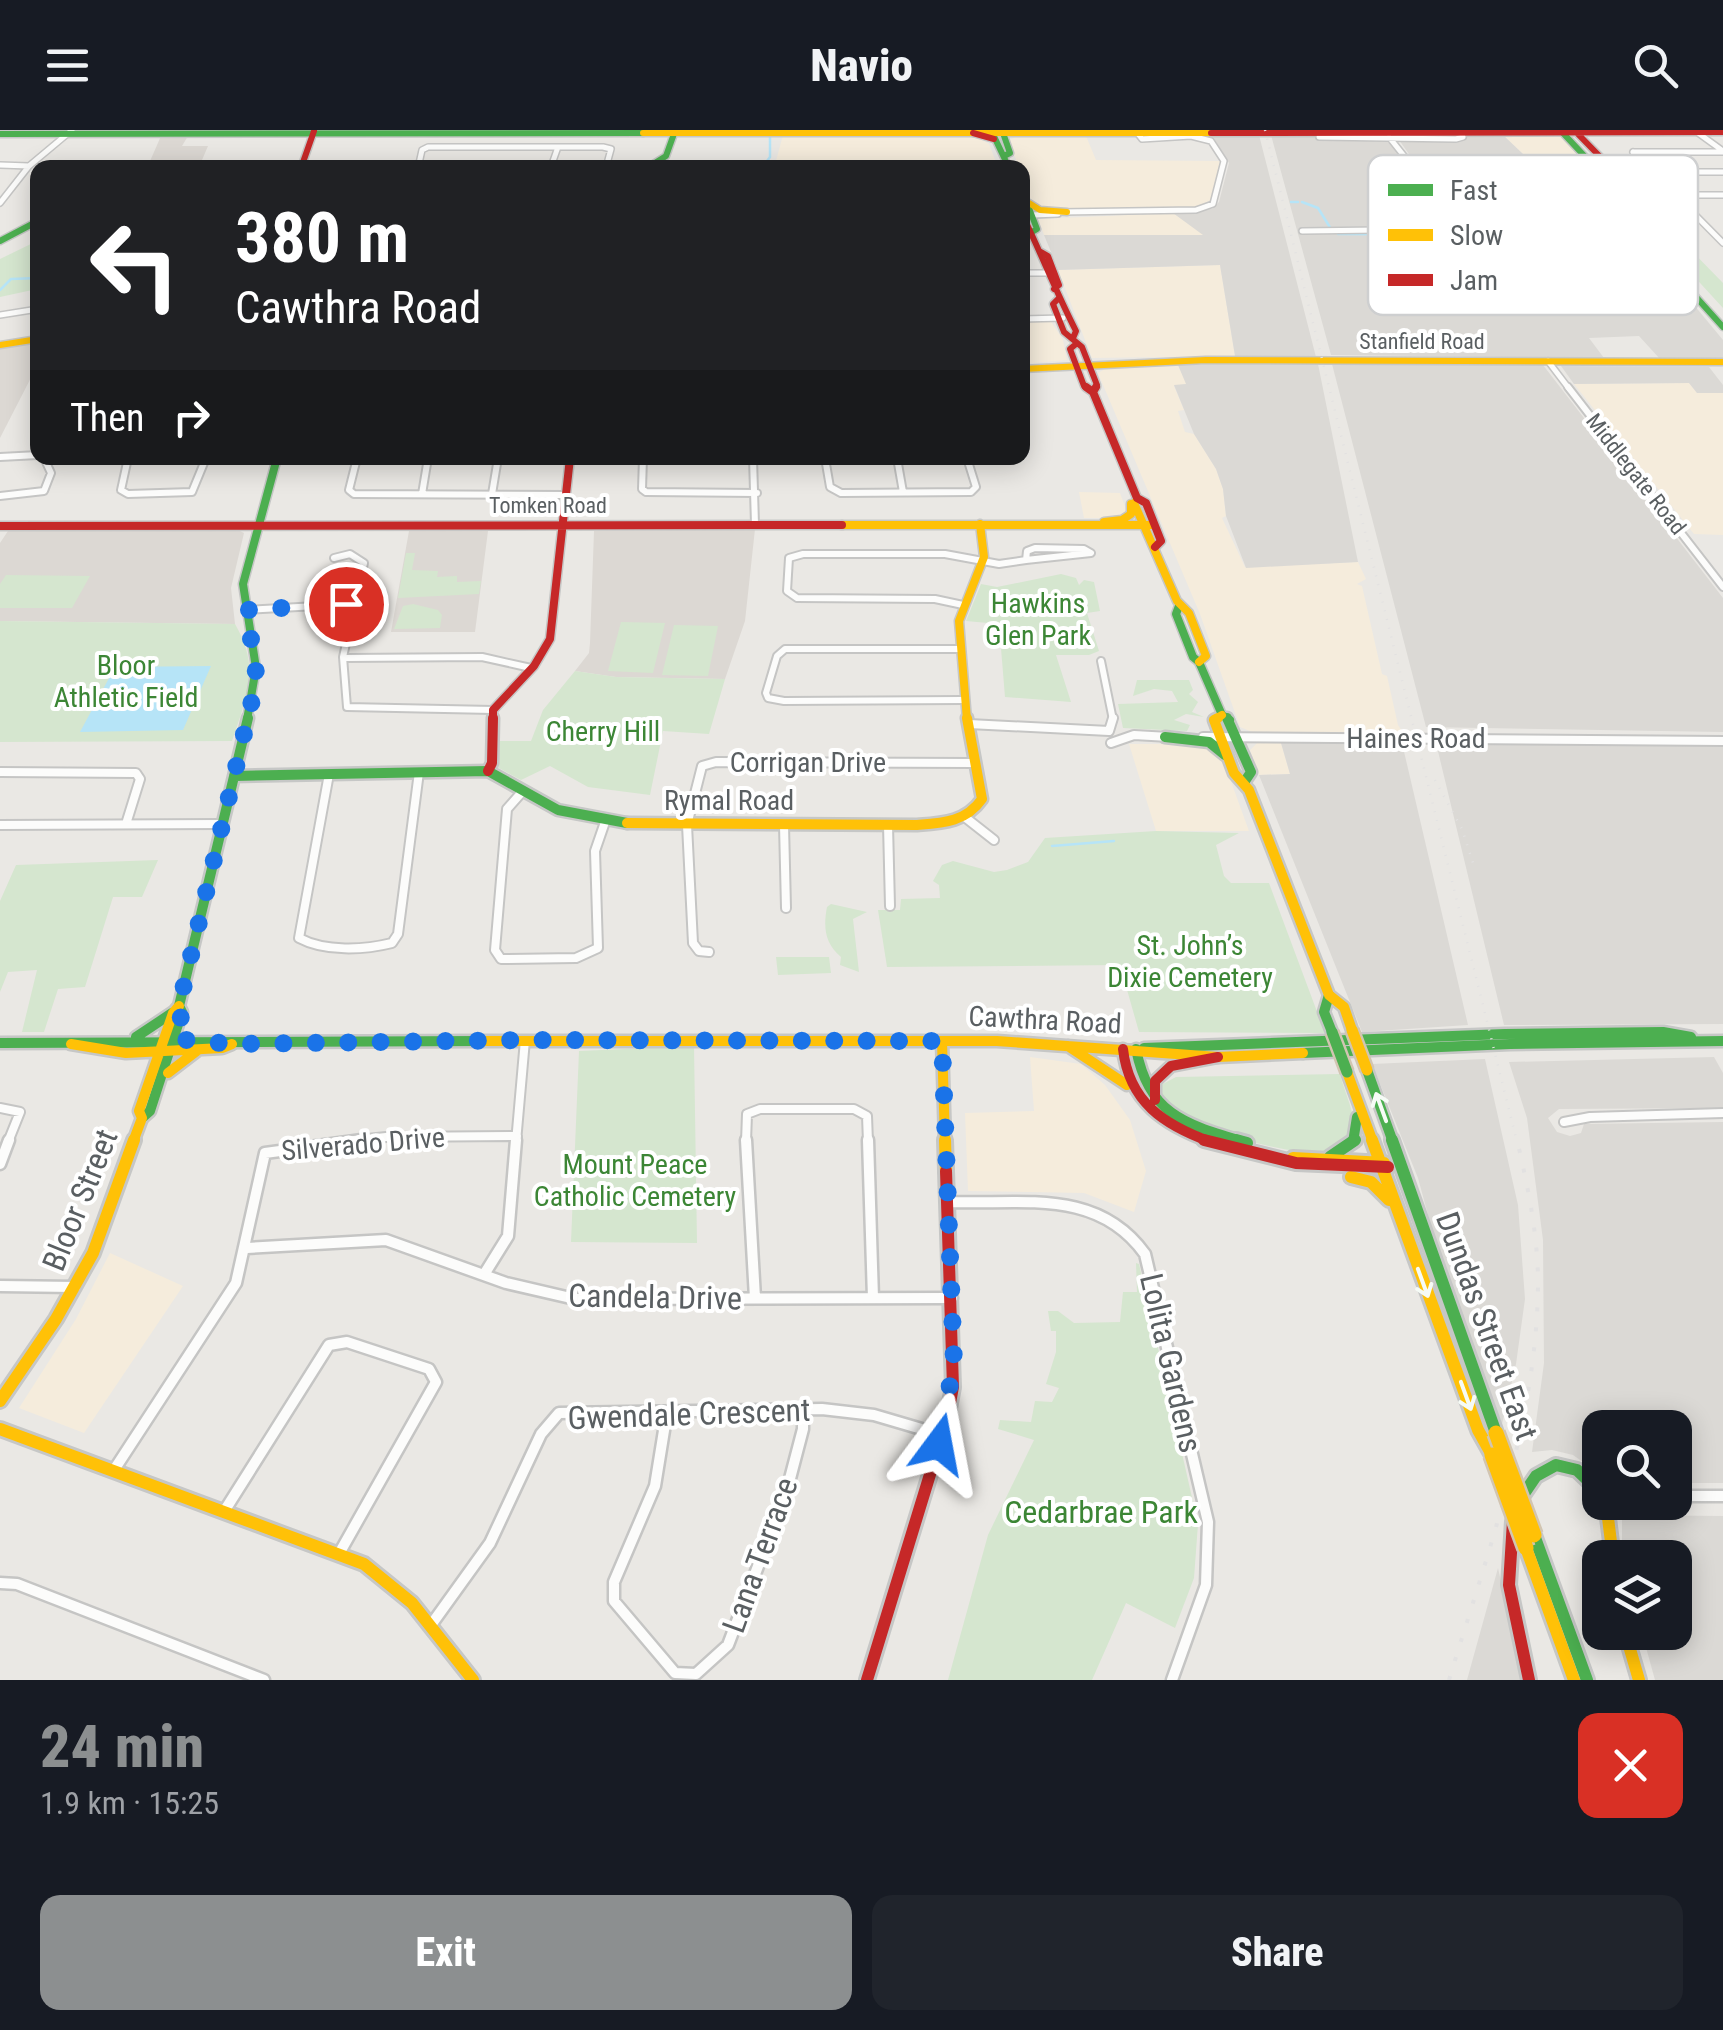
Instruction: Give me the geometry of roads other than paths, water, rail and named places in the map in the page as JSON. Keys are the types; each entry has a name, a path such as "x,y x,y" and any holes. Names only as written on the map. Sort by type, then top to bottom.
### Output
{"main road":[{"path":"1567,132 1597,155"},
{"path":"1567,132 1587,155"},
{"path":"0,134 1723,132"},
{"path":"1592,150 1586,136 1602,133"},
{"path":"662,160 674,134"},
{"path":"1000,134 1010,153 1007,160"},
{"path":"304,160 315,136"},
{"path":"1030,209 1070,212"},
{"path":"1030,215 1038,228 1032,232 1041,252 1048,256 1049,272 1059,285 1054,304 1076,331 1070,348 1097,385 1093,392 1135,500"},
{"path":"0,241 30,225"},
{"path":"1698,291 1723,318"},
{"path":"1698,299 1723,327"},
{"path":"0,345 30,340"},
{"name":"Stanfield Road","path":"1030,368 1214,360 1723,362"},
{"name":"Bloor Street","path":"0,1401 94,1253 142,1118 150,1111 256,679 245,571 275,465"},
{"path":"234,776 488,770 492,763 494,710 531,668 550,639 569,465"},
{"path":"1100,523 1128,518 1128,506 1135,500"},
{"path":"1135,500 1146,503 1148,523"},
{"name":"Tomken Road","path":"0,526 1148,523"},
{"name":"Dundas Street East","path":"1148,523 1161,541 1154,547 1180,606 1189,613 1206,656 1199,662 1222,715 1230,719 1252,772 1245,781"},
{"path":"966,818 982,798 963,700 959,622 962,605 982,560 978,524"},
{"name":"Dundas Street East","path":"1222,715 1214,720 1234,774 1245,781 1329,996 1344,1007 1368,1070 1587,1680"},
{"path":"1165,737 1209,742 1220,747 1229,760"},
{"name":"Rymal Road","path":"488,770 558,810 604,822 888,825 942,824 966,818"},
{"name":"Dundas Street East","path":"1329,996 1324,1012 1574,1680"},
{"path":"176,1010 128,1045 158,1076 201,1049"},
{"name":"Cawthra Road","path":"1130,1049 1160,1044 1262,1045 1663,1032 1721,1043"},
{"path":"867,1680 942,1435 954,1363 942,1041"},
{"name":"Cawthra Road","path":"0,1043 942,1041 1218,1057 1510,1044 1721,1043"},
{"name":"Cawthra Road","path":"169,1044 201,1049 232,1044"},
{"path":"1068,1046 1119,1076 1136,1093"},
{"path":"1130,1049 1124,1072 1136,1093 1152,1114 1183,1132 1318,1166 1400,1165"},
{"path":"1130,1049 1140,1080 1156,1104 1190,1126 1318,1166 1328,1178 1359,1178 1378,1186 1388,1196 1404,1230"},
{"path":"1156,1104 1152,1090 1158,1075 1171,1066 1218,1057"},
{"path":"1318,1166 1340,1155 1356,1139 1360,1126 1350,1097 1352,1088"},
{"path":"0,1429 340,1552 386,1578 432,1625 472,1680"},
{"path":"1529,1680 1508,1584 1514,1509 1534,1473 1551,1465 1582,1474"},
{"path":"1630,1650 1639,1680"}],"street":[{"path":"1070,212 1196,210 1212,204 1224,161 1211,141 1190,136 1144,139 1136,131"},
{"path":"1319,137 1456,139 1463,137 1461,131"},
{"path":"1696,131 1723,152"},
{"path":"35,160 70,132"},
{"path":"1388,137 1402,155"},
{"path":"421,160 426,148 558,147 610,148 608,160"},
{"path":"553,160 558,147"},
{"path":"1636,155 1633,152 1723,152"},
{"path":"0,165 28,166"},
{"path":"0,203 28,166"},
{"path":"1698,195 1723,194"},
{"path":"1698,218 1723,243"},
{"path":"1302,231 1368,231"},
{"path":"1030,273 1049,272"},
{"path":"0,315 30,310"},
{"path":"1030,319 1065,318"},
{"name":"Middlegate Road","path":"1548,361 1723,588"},
{"path":"0,456 30,456"},
{"path":"0,496 44,491 51,473 46,465"},
{"path":"127,465 121,491 128,494 192,492 203,465"},
{"path":"356,465 351,493 565,494"},
{"path":"422,494 427,465"},
{"path":"492,494 497,465"},
{"path":"643,465 642,489 646,492 757,492"},
{"path":"754,465 757,492 754,524"},
{"path":"827,465 832,490 903,492 968,492 976,488 970,465"},
{"path":"898,465 903,492"},
{"path":"962,605 934,599 797,598 787,591 788,561 803,554 947,554 997,564 1026,560 1053,554 1090,554 1084,549 1035,548 1028,550 1026,560"},
{"path":"334,558 350,554 362,559 345,658 344,703 351,709 494,710"},
{"path":"246,610 352,604"},
{"path":"961,648 785,649 777,656 766,694 768,698 784,701 963,700"},
{"path":"345,658 482,657 531,668"},
{"path":"968,724 1109,731 1114,717 1101,661"},
{"name":"Haines Road","path":"1111,743 1134,735 1723,741"},
{"name":"Corrigan Drive","path":"687,825 699,772 706,764 976,763"},
{"path":"0,772 136,774 140,779 126,824"},
{"path":"329,774 299,938 312,946 378,947 392,943 398,934 419,772"},
{"path":"522,792 506,809 495,950 502,959 576,958 598,948 595,851 604,822"},
{"path":"966,818 994,840"},
{"path":"0,826 222,824"},
{"path":"687,825 692,943 698,951 709,952"},
{"path":"784,825 786,908"},
{"path":"888,825 890,906"},
{"path":"485,1273 508,1236 525,1040"},
{"path":"0,1108 16,1108 20,1112 0,1164"},
{"path":"755,1298 744,1121 747,1114 760,1109 854,1110 867,1116 873,1298"},
{"path":"1564,1122 1590,1117 1723,1113"},
{"name":"Silverado Drive","path":"114,1470 227,1301 247,1248 265,1153 386,1138 518,1136"},
{"name":"Lolita Gardens","path":"948,1202 1089,1208 1124,1225 1145,1254 1208,1522 1212,1559 1209,1581 1172,1680"},
{"name":"Candela Drive","path":"247,1248 386,1240 506,1283 575,1299 952,1298"},
{"path":"0,1286 75,1287"},
{"path":"225,1510 329,1345 339,1340 429,1369 436,1382 340,1552"},
{"name":"Gwendale Crescent","path":"432,1625 490,1543 549,1422 559,1413 803,1410 874,1415 942,1435"},
{"name":"Lana Terrace","path":"667,1412 655,1486 614,1582 614,1600 675,1673 696,1674 728,1644 787,1490 803,1430 803,1410"},
{"path":"1692,1496 1723,1496"},
{"path":"0,1583 17,1584 264,1680"}],"water":[{"path":"211,666 183,730 80,732 115,667"}],"waterway":[{"path":"768,160 770,137"},
{"path":"1291,202 1298,202"},
{"path":"1302,202 1318,208 1331,229"},
{"path":"1338,234 1368,234"},
{"path":"0,290 11,279 30,278"},
{"path":"1052,846 1114,841"}],"railway":[{"path":"1265,130 1517,1142"},
{"path":"1435,780 1462,829 1474,866"},
{"path":"1449,1680 1508,1485 1529,1385 1538,1266 1532,1211 1517,1140"}],"park label":[{"name":"Hawkins Glen Park","path":"1038,619"},
{"name":"Bloor Athletic Field","path":"126,681"},
{"name":"Cherry Hill","path":"603,731"},
{"name":"St. John’s Dixie Cemetery","path":"1190,961"},
{"name":"Mount Peace Catholic Cemetery","path":"635,1180"},
{"name":"Cedarbrae Park","path":"1101,1512"}]}
